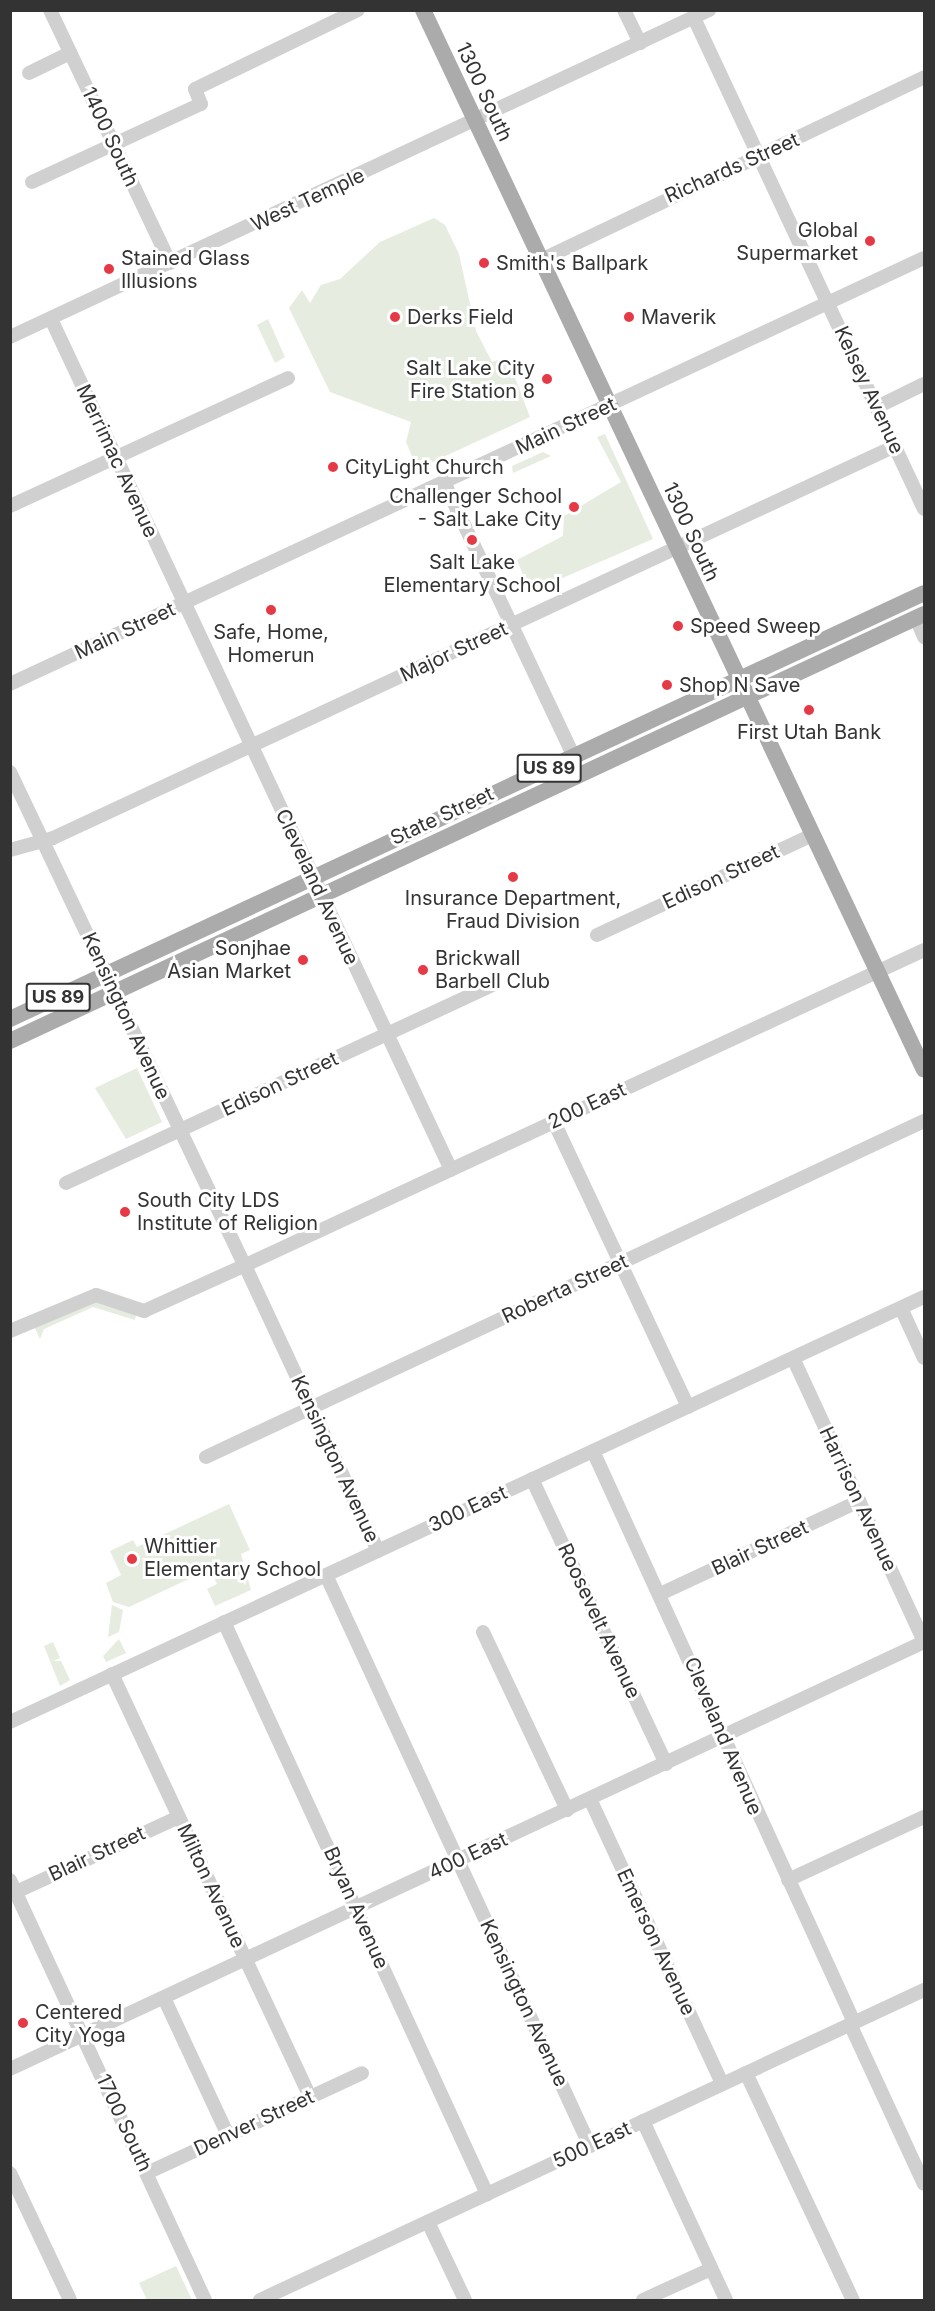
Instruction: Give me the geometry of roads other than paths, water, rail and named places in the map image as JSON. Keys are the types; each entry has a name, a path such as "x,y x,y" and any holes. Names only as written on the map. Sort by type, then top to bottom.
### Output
{"main road":[{"name":"1300 South","path":"423,10 924,1070"},
{"name":"State Street","path":"10,1019 924,593"},
{"name":"State Street","path":"10,1041 920,616"}],"street":[{"name":"1400 South","path":"50,10 170,263"},
{"path":"32,182 201,104 195,88 358,10"},
{"path":"624,10 640,43"},
{"name":"West Temple","path":"10,337 475,123 710,10"},
{"name":"Kelsey Avenue","path":"694,18 924,509"},
{"path":"29,73 70,53"},
{"name":"Richards Street","path":"541,260 694,184 760,159 924,77"},
{"name":"Main Street","path":"10,684 924,258"},
{"name":"Merrimac Avenue","path":"51,319 184,603"},
{"path":"10,506 288,378"},
{"path":"877,407 924,384"},
{"name":"Major Street","path":"10,850 42,839 251,746 895,446"},
{"path":"911,480 924,474"},
{"path":"444,482 574,757"},
{"name":"Cleveland Avenue","path":"184,603 451,1170"},
{"path":"920,616 924,637"},
{"name":"Kensington Avenue","path":"10,772 378,1551"},
{"name":"Edison Street","path":"597,935 812,835"},
{"name":"200 East","path":"10,1331 96,1294 144,1311 924,950"},
{"name":"Edison Street","path":"66,1183 494,984"},
{"name":"Roberta Street","path":"206,1457 924,1121"},
{"path":"554,1122 688,1407"},
{"name":"300 East","path":"10,1722 924,1297"},
{"path":"901,1308 924,1358"},
{"name":"Harrison Avenue","path":"792,1358 924,1641"},
{"name":"Cleveland Avenue","path":"593,1451 660,1594 924,2184"},
{"name":"Roosevelt Avenue","path":"532,1479 666,1764"},
{"name":"Blair Street","path":"660,1594 860,1502"},
{"name":"Kensington Avenue","path":"326,1575 590,2146"},
{"name":"Bryan Avenue","path":"224,1622 487,2194"},
{"path":"483,1632 567,1810"},
{"name":"400 East","path":"10,2069 459,1861 924,1641"},
{"name":"Milton Avenue","path":"112,1674 310,2097"},
{"name":"Emerson Avenue","path":"590,1799 722,2084"},
{"name":"Blair Street","path":"13,1886 179,1816"},
{"path":"788,1880 924,1817"},
{"name":"1700 South","path":"13,1886 206,2301"},
{"name":"500 East","path":"260,2301 924,1990"},
{"path":"164,1998 228,2135"},
{"name":"Denver Street","path":"147,2173 362,2073"},
{"path":"746,2073 852,2301"},
{"path":"643,2121 726,2301"},
{"path":"10,2173 70,2301"},
{"path":"428,2222 465,2301"},
{"path":"643,2301 711,2269"}],"place":[{"name":"Global Supermarket","path":"870,241"},
{"name":"Smith's Ballpark","path":"484,263"},
{"name":"Stained Glass Illusions","path":"109,269"},
{"name":"Derks Field","path":"395,317"},
{"name":"Maverik","path":"629,317"},
{"name":"Salt Lake City Fire Station 8","path":"547,379"},
{"name":"CityLight Church","path":"333,467"},
{"name":"Challenger School - Salt Lake City","path":"574,507"},
{"name":"Salt Lake Elementary School","path":"472,540"},
{"name":"Safe, Home, Homerun","path":"271,610"},
{"name":"Speed Sweep","path":"678,626"},
{"name":"Shop N Save","path":"667,685"},
{"name":"First Utah Bank","path":"809,710"},
{"name":"Insurance Department, Fraud Division","path":"513,877"},
{"name":"Sonjhae Asian Market","path":"303,960"},
{"name":"Brickwall Barbell Club","path":"423,970"},
{"name":"South City LDS Institute of Religion","path":"125,1212"},
{"name":"Whittier Elementary School","path":"132,1559"},
{"name":"Centered City Yoga","path":"23,2023"}]}
